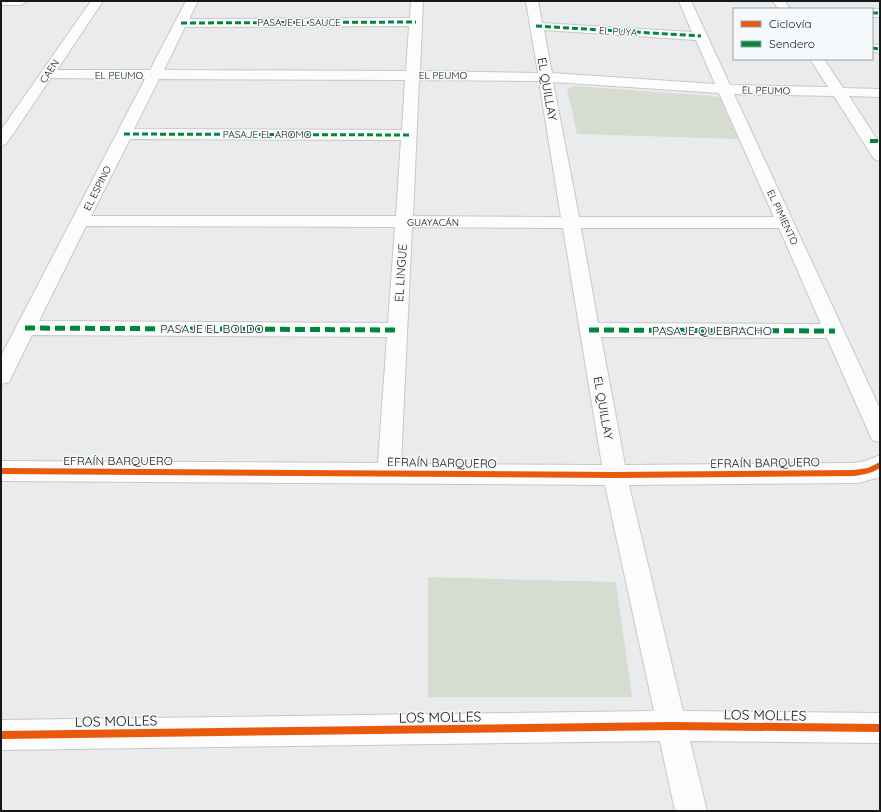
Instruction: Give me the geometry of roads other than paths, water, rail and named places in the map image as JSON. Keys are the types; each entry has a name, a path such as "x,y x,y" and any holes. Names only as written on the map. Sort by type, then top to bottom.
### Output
{"street":[{"path":"1,1 21,1"},
{"path":"1,11 10,1"},
{"name":"CAEN","path":"1,141 97,1"},
{"name":"EL ESPINO","path":"1,376 192,1"},
{"name":"EL LINGUE","path":"389,473 417,1"},
{"name":"EL QUILLAY","path":"532,1 615,476 673,726 691,811"},
{"name":"EL PIMIENTO","path":"685,1 880,432"},
{"name":"PASAJE EL SAUCE","path":"181,22 416,22"},
{"name":"EL PUYA","path":"536,26 701,36"},
{"path":"818,60 838,92 875,141 880,156"},
{"name":"EL PEUMO","path":"47,74 413,75 545,77 724,89 880,93"},
{"path":"1,111 21,111"},
{"name":"PASAJE EL AROMO","path":"124,134 409,135"},
{"name":"GUAYACÁN","path":"80,221 786,223"},
{"name":"PASAJE EL BOLDO","path":"26,328 398,330"},
{"name":"PASAJE QUEBRACHO","path":"589,330 835,331"},
{"name":"EFRAÍN BARQUERO","path":"1,471 615,476 854,473 875,469 880,464"},
{"name":"LOS MOLLES","path":"1,735 673,726 880,728"}]}
